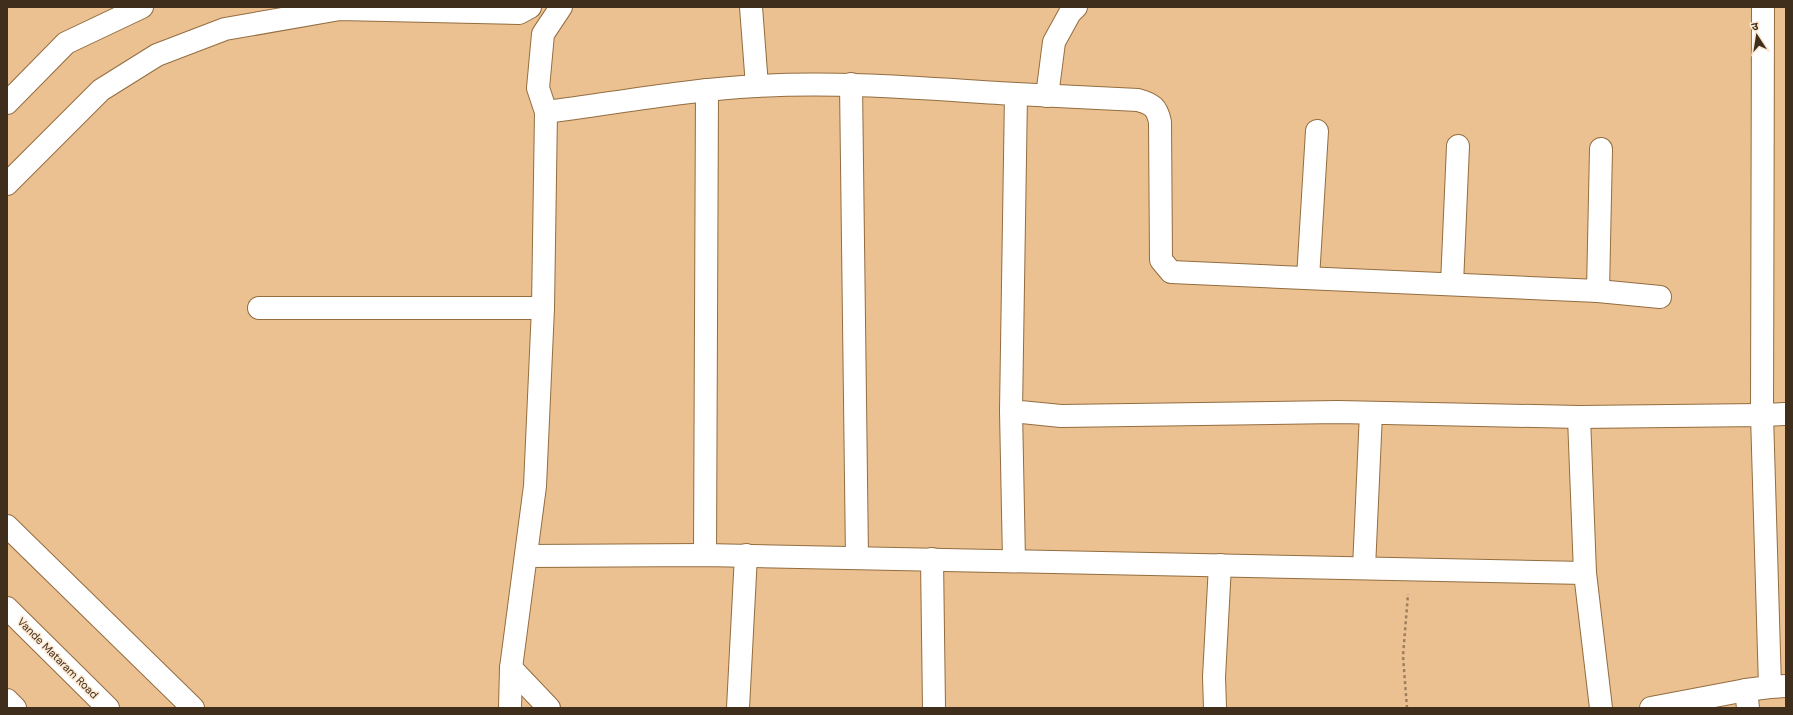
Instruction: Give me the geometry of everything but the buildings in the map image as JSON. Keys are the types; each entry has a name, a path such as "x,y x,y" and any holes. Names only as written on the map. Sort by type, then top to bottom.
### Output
{"street":[{"path":"7,103 66,43 142,7"},
{"path":"7,184 101,90 157,55 225,29 340,9 520,13 530,7"},
{"path":"510,708 511,668 535,486 543,308 546,112 538,88 544,34 561,7"},
{"path":"751,7 757,86"},
{"path":"1047,96 1054,42 1070,13 1076,7"},
{"path":"1651,708 1747,699 1778,686 1762,415 1763,7"},
{"path":"546,112 707,90 757,86 851,84 1138,100 1149,104 1158,112 1160,122 1161,260 1171,272 1598,291 1660,297"},
{"path":"851,84 857,558"},
{"path":"705,555 707,90"},
{"path":"1014,561 1011,411 1016,94"},
{"path":"1308,278 1317,131"},
{"path":"1452,284 1458,146"},
{"path":"1598,291 1601,149"},
{"path":"259,308 543,308"},
{"path":"1011,411 1060,416 1338,412 1579,417 1786,414"},
{"path":"1364,568 1371,413"},
{"path":"1579,417 1585,573 1601,708"},
{"path":"7,526 193,708"},
{"path":"738,708 746,555"},
{"path":"526,556 746,555 1585,573"},
{"path":"932,559 934,708"},
{"path":"1215,708 1214,678 1220,565"},
{"name":"Vande Mataram Road","path":"7,608 108,708"},
{"path":"511,668 549,708"},
{"path":"7,700 15,708"}],"path":[{"path":"1407,708 1403,656 1410,569"}]}
